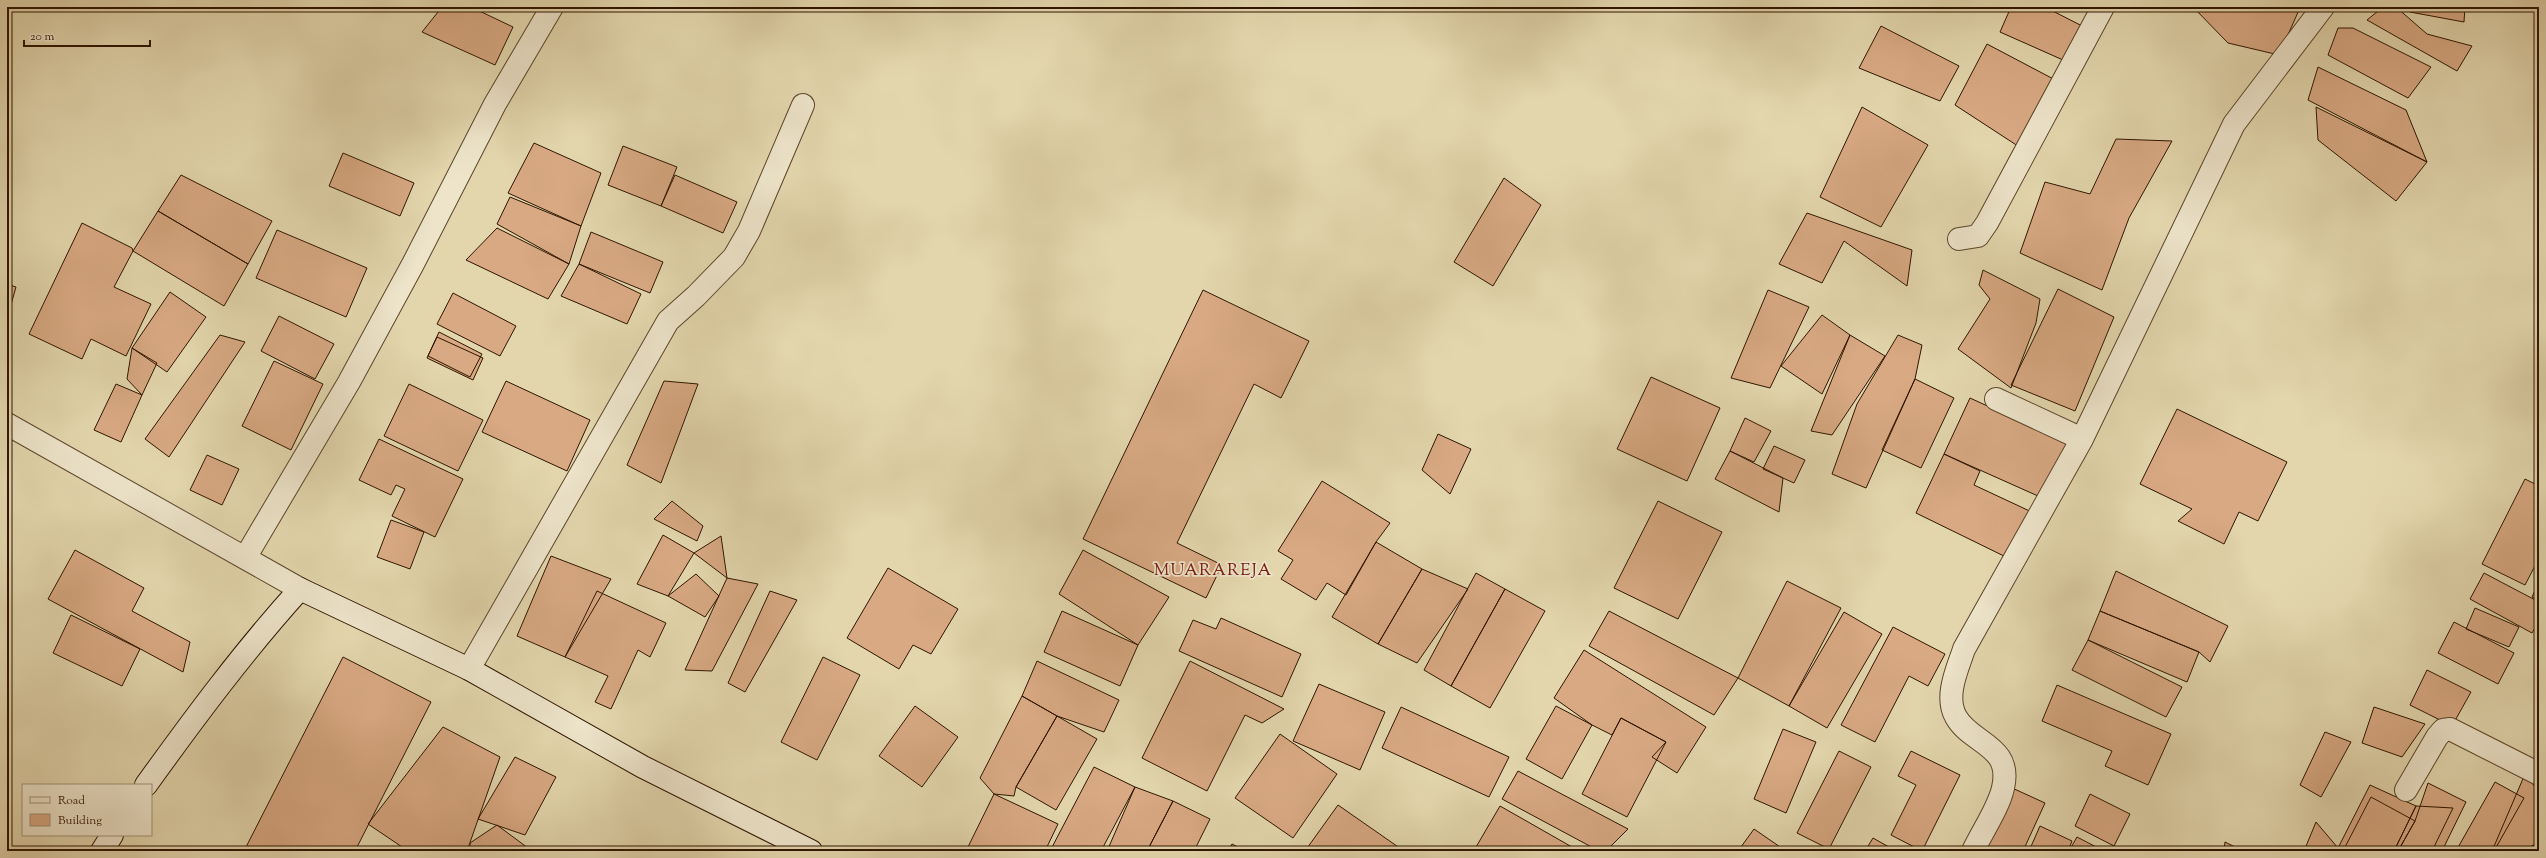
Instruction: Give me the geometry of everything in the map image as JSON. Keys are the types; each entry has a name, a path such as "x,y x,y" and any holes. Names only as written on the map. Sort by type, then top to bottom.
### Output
{"street":[{"path":"245,558 349,382 413,264 495,104 552,7"},
{"path":"1959,239 1978,236 1987,223 2103,7"},
{"path":"1973,851 2004,787 2004,768 1997,752 1955,716 1952,698 1953,682 1964,649 2082,439 2234,124 2323,7"},
{"path":"469,669 668,321 696,296 734,257 745,238 803,105"},
{"path":"1996,399 2082,439"},
{"path":"7,424 300,589 469,669 643,767 811,851"},
{"path":"147,784 220,683 253,641 300,589"},
{"path":"2406,790 2437,737 2443,730 2450,729 2539,774"},
{"path":"102,851 111,836"}],"building":[{"path":"442,7 471,7 513,27 495,65 422,32"},
{"path":"2011,7 2045,7 2086,28 2072,64 2000,32"},
{"path":"2193,7 2283,7 2299,10 2279,55 2228,43"},
{"path":"2383,7 2396,7 2427,34 2472,46 2457,71 2367,20"},
{"path":"2404,7 2465,7 2464,22 2410,12"},
{"path":"1881,26 1959,66 1940,101 1859,68"},
{"path":"2338,28 2353,28 2431,67 2408,98 2328,55"},
{"path":"1987,44 2061,83 2024,150 1955,105"},
{"path":"2318,67 2406,110 2427,162 2308,100"},
{"path":"1862,107 1928,145 1881,227 1820,197"},
{"path":"2316,107 2427,162 2396,201 2318,140"},
{"path":"2116,139 2172,141 2129,218 2102,290 2020,253 2045,182 2090,194"},
{"path":"534,143 601,173 581,226 508,193"},
{"path":"623,146 677,167 661,206 608,185"},
{"path":"343,153 414,183 400,216 329,186"},
{"path":"181,175 272,221 248,264 158,211"},
{"path":"675,175 737,202 723,233 661,206"},
{"path":"1504,178 1541,205 1493,286 1454,262"},
{"path":"510,197 581,226 569,264 497,224"},
{"path":"158,211 248,264 224,306 133,251"},
{"path":"1807,213 1912,250 1907,286 1844,241 1822,283 1779,264"},
{"path":"82,223 132,248 133,251 114,287 151,304 126,356 91,339 82,359 29,334"},
{"path":"497,228 569,264 548,299 466,260"},
{"path":"277,230 367,268 346,317 256,278"},
{"path":"591,232 663,262 650,293 579,264"},
{"path":"579,264 641,294 627,324 561,296"},
{"path":"1983,270 2040,299 2036,323 2011,388 1958,349 1990,299 1979,285"},
{"path":"7,284 16,287 7,319"},
{"path":"2058,289 2114,317 2075,411 2011,385"},
{"path":"1203,290 1309,341 1281,398 1254,384 1177,543 1222,565 1206,598 1083,539"},
{"path":"1768,290 1809,307 1770,388 1731,378"},
{"path":"170,292 206,317 167,372 132,348"},
{"path":"453,293 516,326 500,356 437,324"},
{"path":"1822,315 1850,335 1822,394 1781,366"},
{"path":"279,316 334,344 315,379 261,351"},
{"path":"439,332 482,354 470,377 428,356"},
{"path":"220,335 245,342 169,457 145,439"},
{"path":"1850,335 1885,356 1832,435 1811,431"},
{"path":"1898,335 1922,345 1915,379 1866,488 1832,474 1857,404"},
{"path":"437,337 483,358 473,380 427,358"},
{"path":"132,348 157,363 142,395 127,379"},
{"path":"274,361 323,384 291,450 242,426"},
{"path":"1651,377 1720,408 1687,481 1617,449"},
{"path":"1915,379 1954,398 1921,468 1882,450"},
{"path":"506,381 590,420 567,471 482,432"},
{"path":"664,381 698,384 661,483 627,465"},
{"path":"116,384 142,395 121,442 94,430"},
{"path":"409,384 483,420 458,471 384,436"},
{"path":"1970,398 2068,443 2038,496 1944,454"},
{"path":"2177,409 2287,462 2258,521 2239,512 2224,544 2178,521 2192,509 2140,484"},
{"path":"1745,418 1771,431 1754,462 1730,451"},
{"path":"1438,434 1471,449 1450,494 1422,470"},
{"path":"379,439 463,479 435,537 392,516 405,489 396,485 391,495 359,480"},
{"path":"1774,446 1805,460 1794,483 1763,469"},
{"path":"1730,451 1783,478 1779,512 1715,479"},
{"path":"1944,454 1980,471 1974,485 2036,514 2008,558 1916,513"},
{"path":"207,455 239,469 222,505 190,490"},
{"path":"2525,479 2539,486 2539,558 2525,585 2482,564"},
{"path":"1322,481 1390,523 1376,542 1346,595 1327,583 1316,600 1281,579 1293,560 1278,551"},
{"path":"672,501 703,526 697,541 654,519"},
{"path":"1658,501 1722,532 1678,619 1614,588"},
{"path":"391,520 424,532 410,569 377,557"},
{"path":"663,535 694,553 668,596 637,584"},
{"path":"721,536 727,578 694,553"},
{"path":"1376,542 1422,569 1378,644 1332,617"},
{"path":"75,550 144,588 132,611 190,642 183,672 48,599"},
{"path":"1083,550 1169,597 1138,645 1059,594"},
{"path":"551,556 611,579 565,657 517,636"},
{"path":"888,568 958,609 931,654 913,645 899,669 847,638"},
{"path":"1422,569 1468,589 1417,663 1378,644"},
{"path":"2116,571 2228,626 2210,662 2199,652 2100,611"},
{"path":"1476,573 1505,589 1451,686 1424,670"},
{"path":"2484,573 2539,602 2539,621 2532,633 2470,599"},
{"path":"696,574 719,596 705,617 668,596"},
{"path":"727,578 758,584 712,671 685,670"},
{"path":"1787,581 1841,608 1789,706 1738,678"},
{"path":"2539,582 2539,601 2532,597"},
{"path":"1505,589 1545,611 1490,708 1451,686"},
{"path":"597,591 666,623 650,657 638,650 611,709 595,702 608,676 565,657"},
{"path":"770,591 797,600 745,692 728,683"},
{"path":"2475,608 2519,627 2509,647 2466,629"},
{"path":"1062,611 1138,645 1120,686 1044,652"},
{"path":"1609,611 1738,678 1714,715 1589,646"},
{"path":"2100,611 2199,652 2187,682 2088,640"},
{"path":"1844,612 1882,634 1827,728 1789,706"},
{"path":"71,615 140,649 122,686 53,653"},
{"path":"1221,618 1301,654 1282,697 1179,651 1193,620 1216,629"},
{"path":"2454,622 2514,653 2498,684 2438,653"},
{"path":"1893,627 1945,654 1928,686 1909,676 1875,742 1841,725"},
{"path":"2088,640 2182,687 2166,717 2072,670"},
{"path":"1584,650 1706,727 1677,773 1652,757 1666,742 1621,718 1612,735 1592,725 1554,698"},
{"path":"343,657 431,702 355,851 250,851 245,849"},
{"path":"823,657 860,675 817,760 781,742"},
{"path":"1037,661 1119,700 1104,732 1057,716 1022,696"},
{"path":"1190,661 1284,709 1262,723 1245,715 1207,791 1142,758"},
{"path":"2427,670 2471,692 2452,726 2410,705"},
{"path":"1319,684 1385,712 1360,770 1293,741"},
{"path":"2057,685 2171,734 2148,785 2105,766 2112,751 2042,721"},
{"path":"1022,696 1057,716 1016,787 1014,796 994,794 980,778"},
{"path":"915,706 958,737 922,787 879,756"},
{"path":"1556,706 1592,725 1562,779 1526,759"},
{"path":"1401,707 1509,757 1489,797 1382,748"},
{"path":"2374,707 2425,724 2402,757 2362,743"},
{"path":"1057,716 1097,739 1056,810 1016,787"},
{"path":"1621,718 1666,742 1627,817 1582,794"},
{"path":"443,727 500,757 467,851 408,851 368,824"},
{"path":"1783,729 1816,742 1786,813 1754,799"},
{"path":"2325,732 2351,742 2321,797 2300,785"},
{"path":"1280,734 1337,774 1293,838 1235,798"},
{"path":"1839,751 1871,767 1829,849 1797,833"},
{"path":"1911,751 1960,775 1922,851 1891,835 1916,785 1898,776"},
{"path":"515,757 556,777 525,835 478,819"},
{"path":"1094,767 1135,787 1101,851 1050,851"},
{"path":"1518,771 1628,829 1606,851 1599,851 1502,799"},
{"path":"2525,774 2539,792 2539,843 2520,851 2492,851"},
{"path":"2495,782 2524,798 2494,851 2456,851"},
{"path":"2428,783 2466,802 2442,851 2398,851 2415,821"},
{"path":"2370,785 2416,806 2394,851 2343,851 2338,848"},
{"path":"1135,787 1173,801 1147,851 1107,851"},
{"path":"2010,787 2045,803 2023,851 1981,851"},
{"path":"994,794 1058,824 1045,851 966,851"},
{"path":"2090,794 2130,814 2114,846 2075,826"},
{"path":"2371,797 2415,821 2398,851 2343,851"},
{"path":"1173,801 1210,819 1194,851 1147,851"},
{"path":"1338,805 1404,851 1305,851"},
{"path":"1500,806 1579,851 1484,851 1476,847"},
{"path":"2416,806 2453,808 2432,851 2394,851"},
{"path":"2316,822 2338,848 2337,851 2304,851"},
{"path":"497,825 532,851 470,851 470,843"},
{"path":"2040,826 2072,841 2068,851 2029,851"},
{"path":"1754,829 1786,851 1738,851"},
{"path":"2077,837 2104,851 2069,851"},
{"path":"1873,838 1896,851 1865,851"},
{"path":"2225,842 2243,851 2224,851"},
{"path":"2539,843 2536,851 2520,851"},
{"path":"1232,844 1246,851 1228,851"}],"district":[{"name":"MUARAREJA","path":"1213,569"}]}
